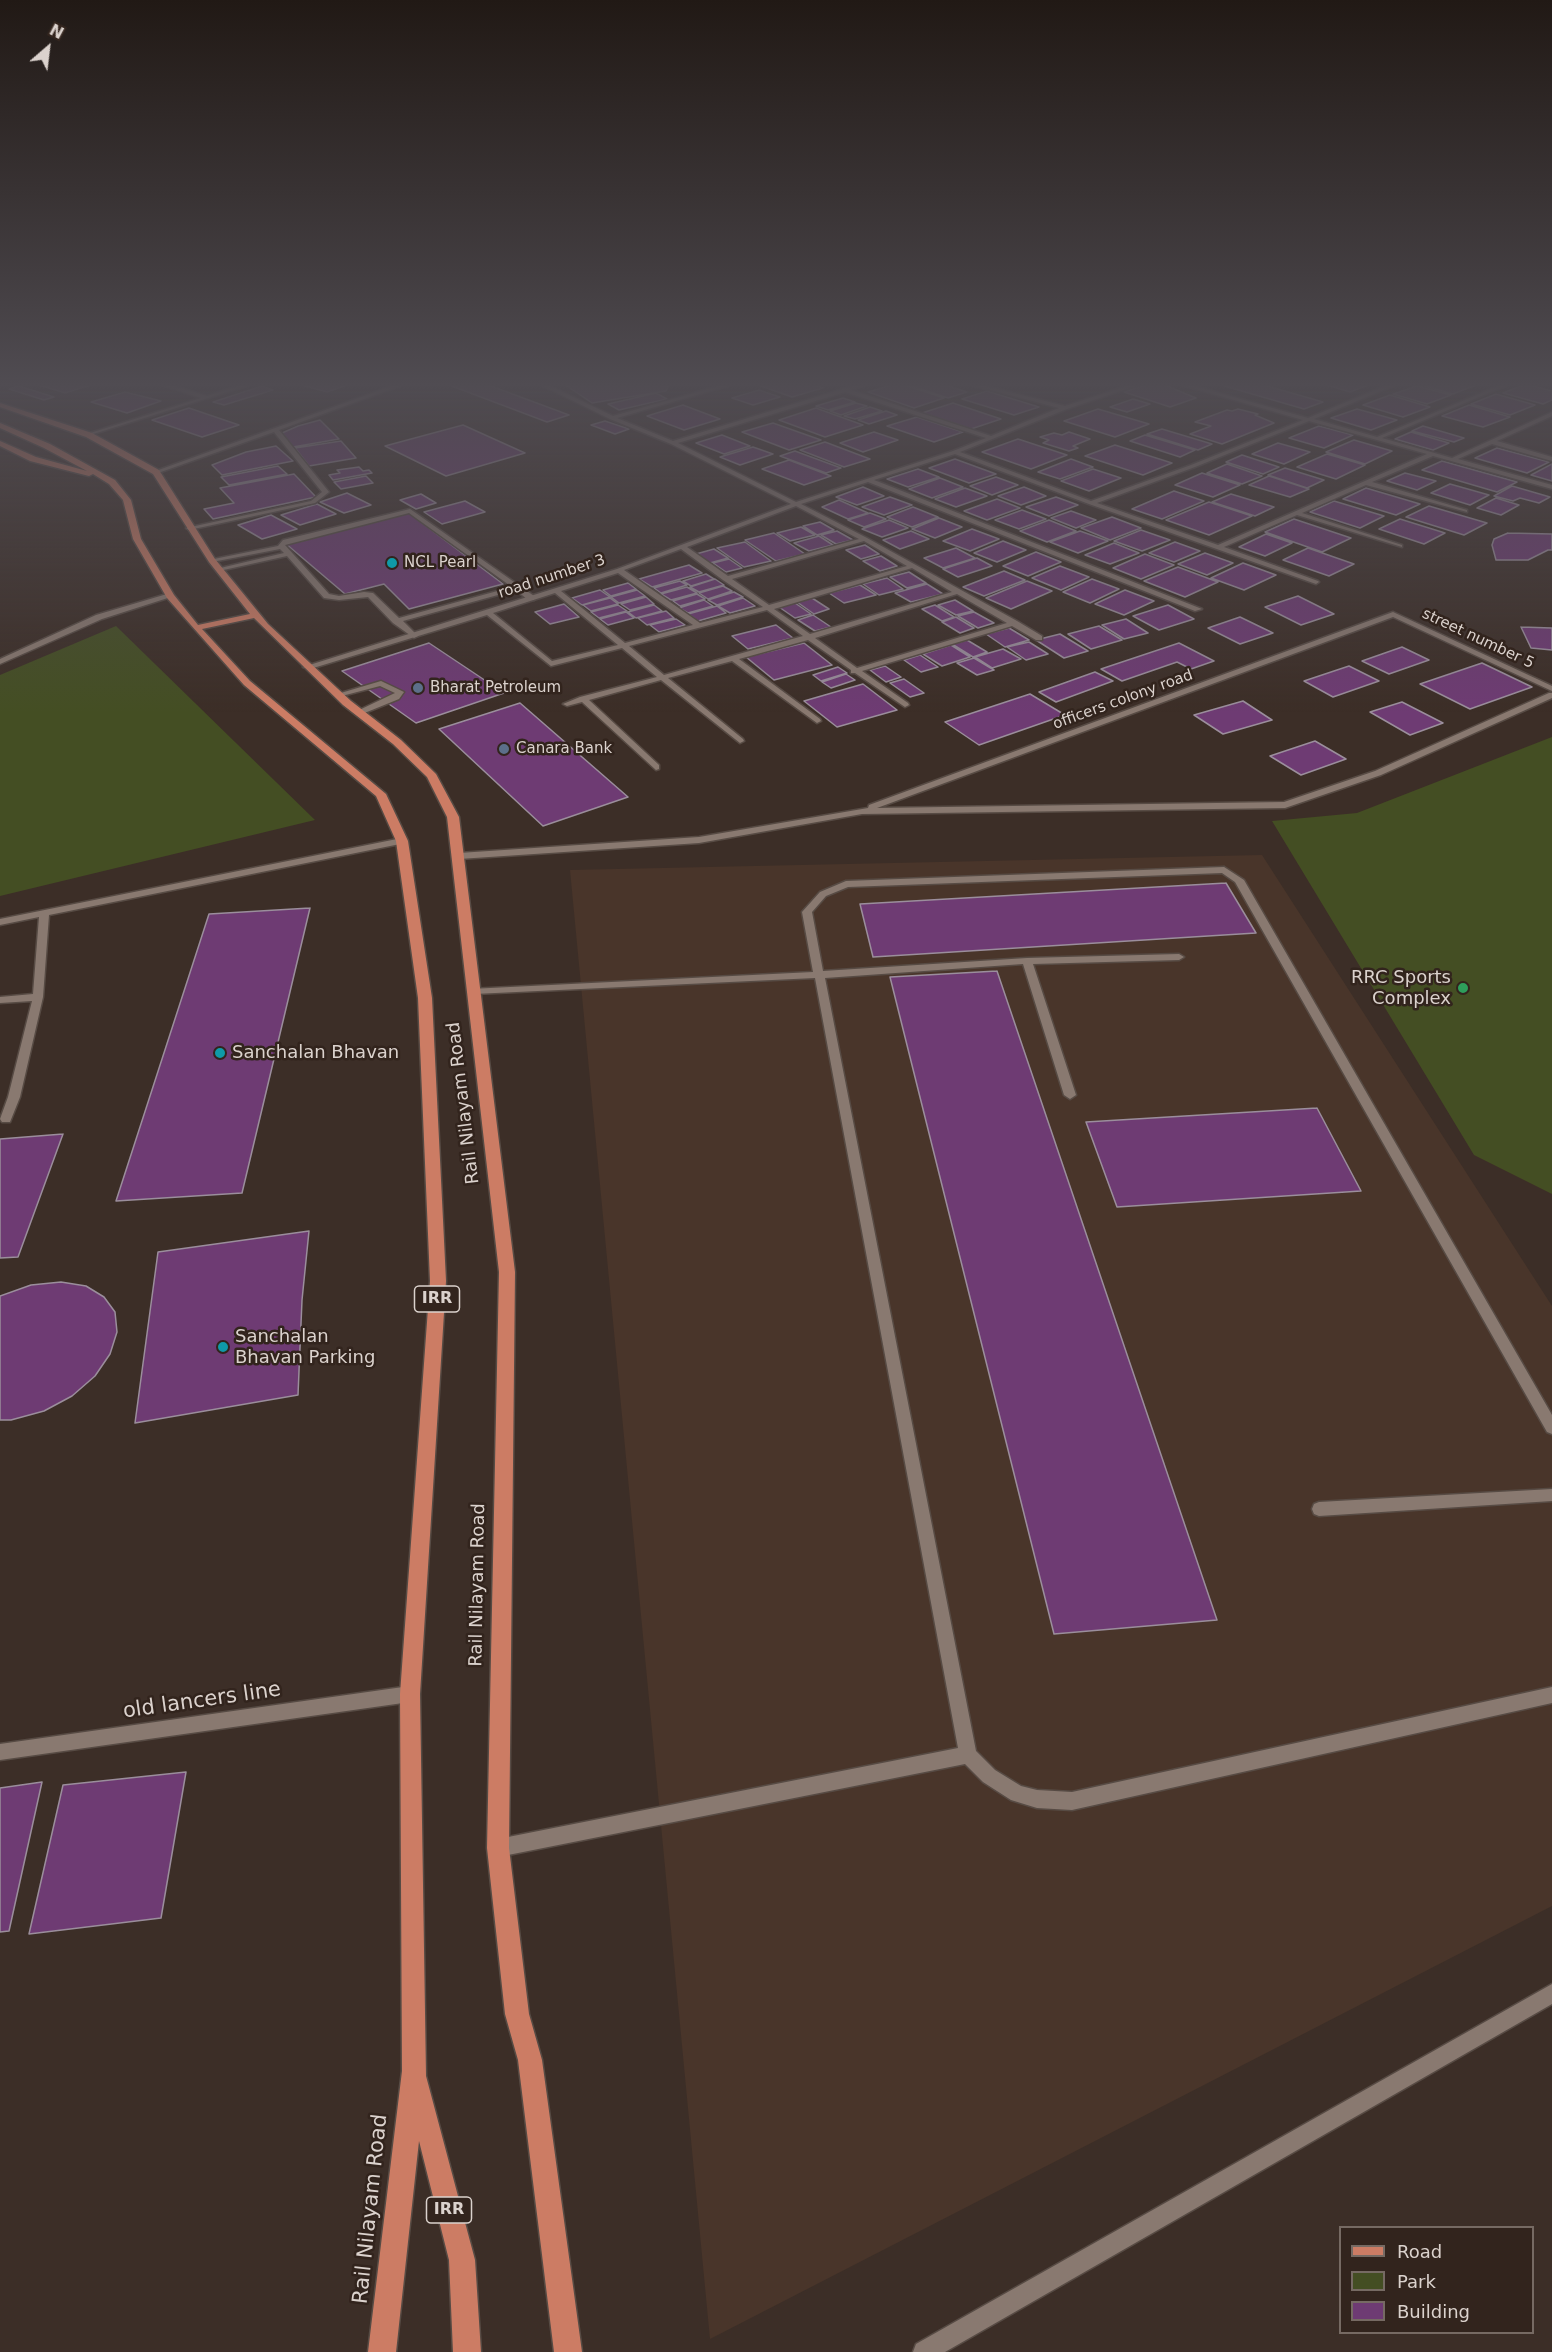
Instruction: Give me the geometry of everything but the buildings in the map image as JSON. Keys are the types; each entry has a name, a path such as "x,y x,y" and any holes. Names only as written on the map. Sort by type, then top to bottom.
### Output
{"main road":[{"name":"Rail Nilayam Road","path":"121,493 127,500 137,539 170,596 196,628 247,683 381,794 402,841 425,998 438,1281 410,1694 414,2071 382,2352"},
{"name":"Rail Nilayam Road","path":"168,493 215,565 256,615 307,667 397,742 432,776 453,817 507,1272 498,1848 517,2014 531,2072 568,2352"},
{"path":"196,628 256,615"},
{"name":"Rail Nilayam Road","path":"414,2071 462,2260 467,2352"}],"street":[{"path":"189,528 313,502 325,493"},
{"path":"773,493 865,539 1039,638"},
{"name":"road number 3","path":"307,667 414,636 620,570 831,493"},
{"path":"902,493 1198,609"},
{"path":"1064,493 1316,582"},
{"path":"1091,503 1119,493"},
{"path":"1219,547 1344,493"},
{"path":"1401,493 1465,511"},
{"path":"282,547 281,544 285,541 410,511 531,598"},
{"path":"1296,513 1401,546"},
{"path":"725,579 865,539"},
{"path":"681,546 904,705"},
{"path":"215,565 282,547"},
{"path":"282,547 327,596 339,598 370,595 414,636"},
{"path":"215,565 288,554"},
{"path":"488,612 551,664 768,608 913,566"},
{"path":"620,570 698,626"},
{"path":"396,621 517,588"},
{"path":"556,591 740,741"},
{"path":"567,704 809,637 958,592"},
{"path":"0,662 99,617 170,596"},
{"name":"street number 5","path":"1393,614 1552,689"},
{"name":"officers colony road","path":"862,811 1393,614"},
{"path":"854,671 1014,623"},
{"path":"732,657 817,721"},
{"path":"338,695 381,683 400,692 396,697 359,712"},
{"path":"459,856 699,840 862,811 1285,805 1378,773 1552,695"},
{"path":"583,699 656,767"},
{"path":"0,922 402,841"},
{"path":"1552,1428 1239,880 1224,870 846,884 823,894 807,912 968,1755 989,1776 1017,1794 1037,1799 1072,1801 1552,1695"},
{"path":"6,1119 14,1097 38,997 44,914"},
{"path":"474,991 818,975 1027,961 1179,957"},
{"path":"1027,961 1070,1095"},
{"path":"0,1000 38,997"},
{"path":"0,1098 14,1097"},
{"path":"1319,1509 1552,1494"},
{"name":"old lancers line","path":"0,1752 410,1694"},
{"path":"498,1848 968,1755"},
{"path":"924,2352 1552,1993"}],"shaded area":[{"path":"1262,855 1552,1306 1552,1906 710,2339 570,870"}],"green space":[{"path":"116,626 315,820 0,896 0,675"},
{"name":"RRC Sports Complex","path":"1552,737 1552,1194 1474,1155 1272,821 1357,813"}],"place":[{"name":"NCL Pearl","path":"392,563"},
{"name":"Bharat Petroleum","path":"418,688"},
{"name":"Canara Bank","path":"504,749"},
{"name":"RRC Sports Complex","path":"1463,988"},
{"name":"Sanchalan Bhavan","path":"220,1053"},
{"name":"Sanchalan Bhavan Parking","path":"223,1347"}]}
